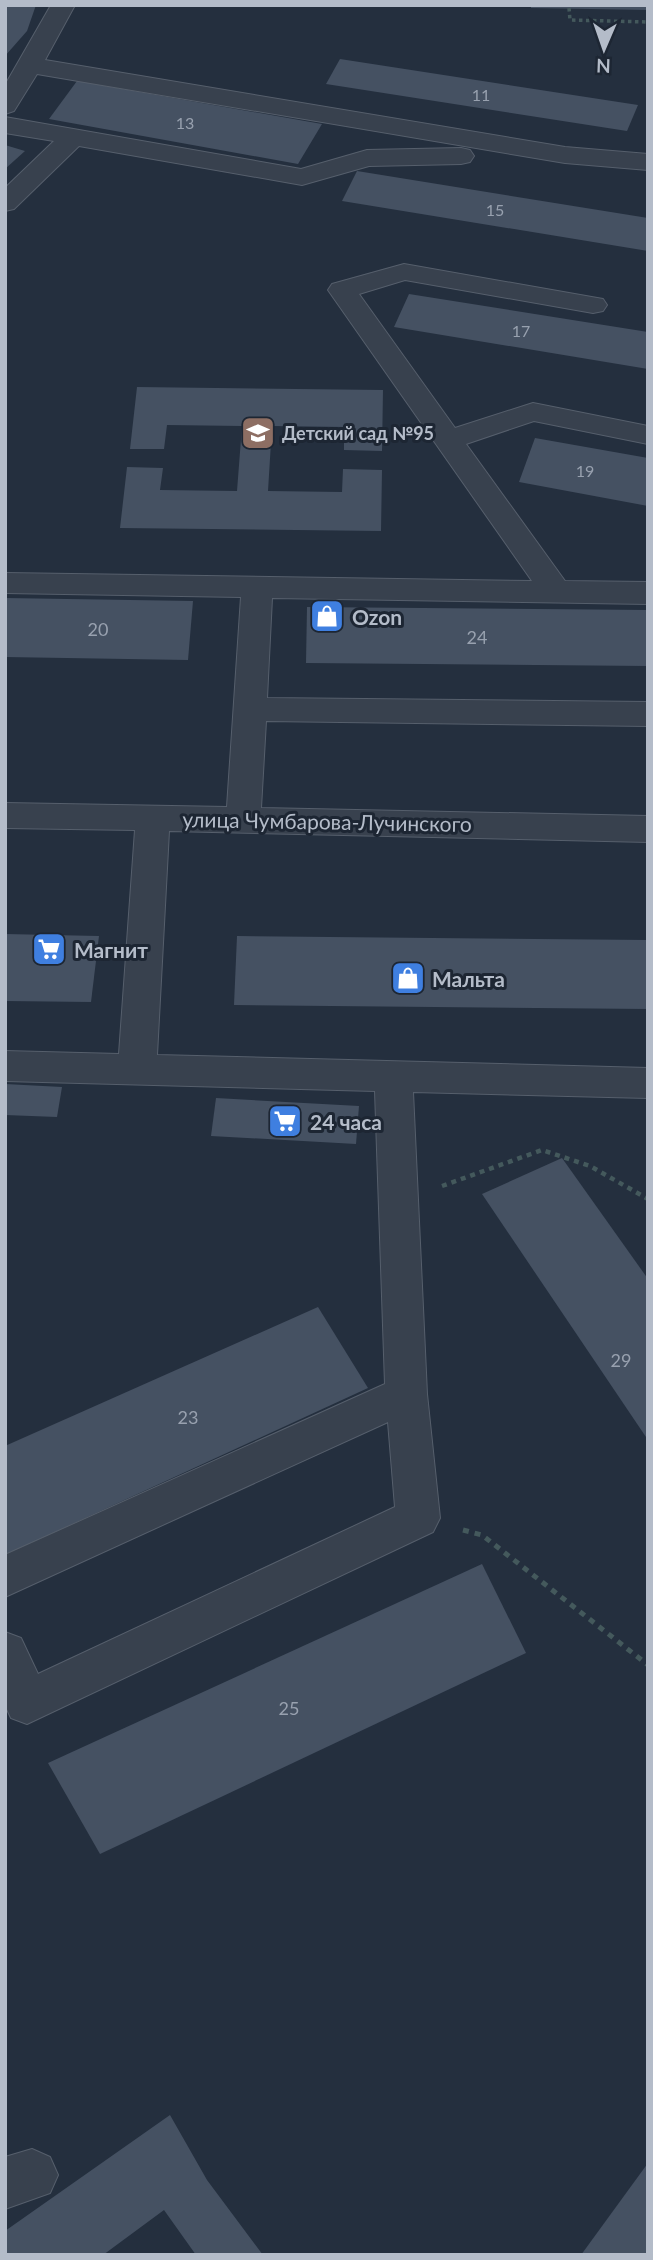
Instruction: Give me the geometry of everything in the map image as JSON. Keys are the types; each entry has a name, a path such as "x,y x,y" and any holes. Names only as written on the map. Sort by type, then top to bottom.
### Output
{"street":[{"path":"5,106 63,5"},
{"path":"30,65 565,155 648,162"},
{"path":"5,125 302,177 367,158 565,155"},
{"path":"5,203 72,138"},
{"path":"556,592 342,290 404,272 593,305"},
{"path":"448,440 533,412 648,435"},
{"path":"5,583 648,593"},
{"path":"243,819 257,587"},
{"path":"250,709 648,713"},
{"name":"улица Чумбарова-Лучинского","path":"5,815 648,829"},
{"path":"137,1069 153,817"},
{"path":"5,1066 648,1083"},
{"path":"5,1653 27,1702 418,1518 406,1394 393,1076"},
{"path":"5,1577 406,1394"}],"path":[{"path":"569,8 570,20 648,22"},
{"path":"398,1203 542,1150 590,1166 648,1199"},
{"path":"418,1518 482,1535 648,1665"}],"building":[{"path":"5,5 36,5 27,31 5,56"},
{"path":"531,5 648,5 648,10 531,8"},
{"path":"340,59 638,105 627,131 326,84"},
{"path":"77,81 322,124 298,164 49,119"},
{"path":"5,145 25,151 5,169"},
{"path":"357,171 648,218 648,251 342,201"},
{"path":"409,294 648,332 648,369 394,327"},
{"path":"137,387 383,390 382,451 344,450 344,427 272,426 268,491 342,492 343,469 382,470 381,531 120,528 127,467 163,468 160,490 237,491 242,426 167,425 164,449 130,449"},
{"path":"535,438 648,458 648,506 519,482"},
{"path":"5,598 193,601 188,660 5,657"},
{"path":"307,607 648,610 648,666 306,663"},
{"path":"5,934 99,936 91,1002 5,1001"},
{"path":"237,936 648,940 648,1009 234,1005"},
{"path":"5,1084 62,1087 57,1117 5,1115"},
{"name":"24 часа","path":"216,1098 359,1106 356,1144 211,1136"},
{"path":"562,1158 648,1279 648,1440 482,1194"},
{"path":"318,1307 368,1388 5,1555 5,1446"},
{"path":"482,1564 526,1653 100,1854 48,1763"},
{"path":"170,2115 207,2180 263,2255 196,2255 164,2210 103,2255 5,2255 5,2231"},
{"path":"648,2163 648,2255 581,2255"}],"place":[{"name":"Детский сад №95","path":"258,433"},
{"name":"Ozon","path":"327,616"},
{"name":"Магнит","path":"49,949"},
{"name":"Мальта","path":"408,978"},
{"name":"24 часа","path":"285,1121"}]}
